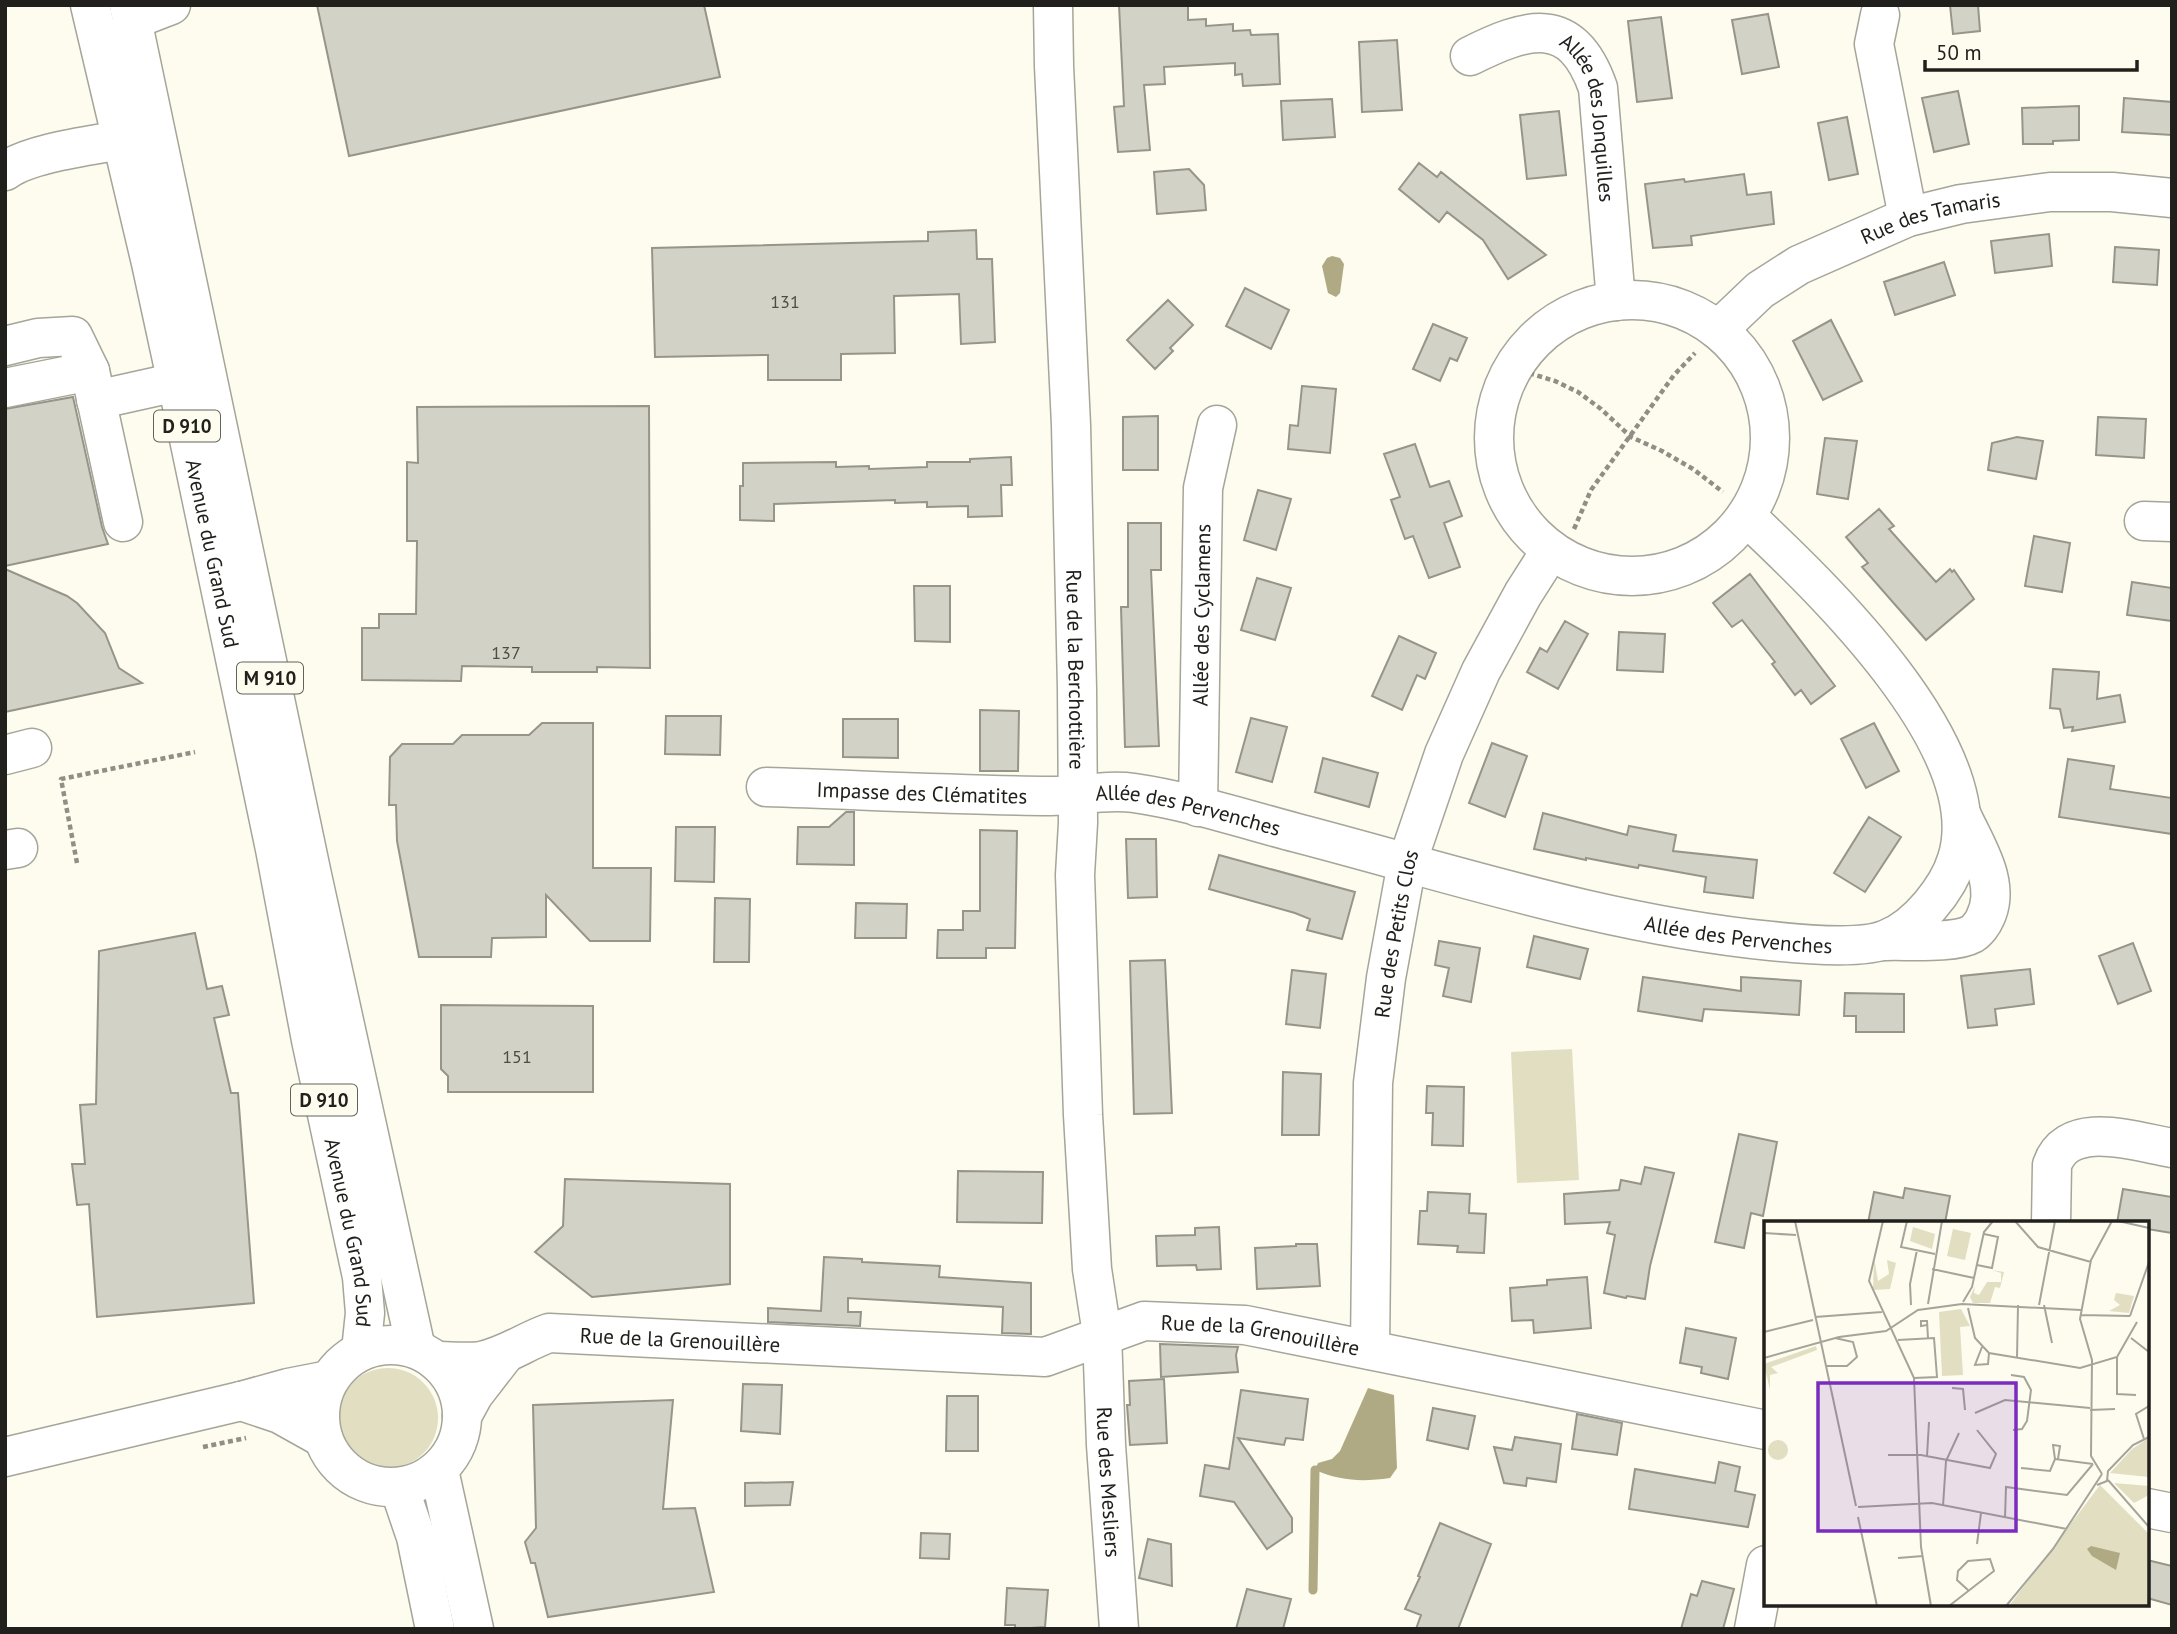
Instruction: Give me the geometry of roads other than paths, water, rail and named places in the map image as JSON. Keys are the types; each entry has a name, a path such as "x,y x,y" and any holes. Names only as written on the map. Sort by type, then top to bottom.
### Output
{"street":[{"name":"Avenue du Grand Sud","path":"90,5 177,382 251,730 311,1040 362,1278 365,1313 361,1351"},
{"path":"130,13 171,5"},
{"name":"Rue de la Berchottière","path":"1053,5 1071,425 1077,675 1075,875 1086,1194 1092,1269 1102,1334"},
{"name":"Avenue du Grand Sud","path":"130,13 318,903 426,1355"},
{"path":"1880,15 1874,44 1908,217"},
{"name":"Allée des Jonquilles","path":"1470,56 1506,38 1525,33 1540,33 1557,36 1570,44 1591,69 1598,88 1616,300"},
{"path":"5,172 15,164 121,139"},
{"name":"Rue des Tamaris","path":"1718,330 1760,290 1799,265 1908,217 1961,204 2050,192 2112,192 2172,198"},
{"path":"1616,300 1650,300 1683,309 1718,330 1742,354 1762,390 1771,429 1767,470 1746,516 1726,540 1693,563 1655,575 1614,576 1575,565 1541,543 1515,513 1498,477 1492,437 1499,397 1516,361 1543,331 1577,310 1616,300"},
{"path":"5,346 38,338 73,336 93,386 123,522"},
{"path":"5,388 177,382"},
{"name":"Allée des Cyclamens","path":"1198,807 1203,488 1217,425"},
{"path":"1746,516 1817,583 1871,644 1912,699 1950,774 1962,815 1960,850 1954,868 1942,890 1904,929 1885,941"},
{"name":"Rue des Petits Clos","path":"1370,1350 1373,1083 1386,978 1407,863 1444,754 1481,671 1522,594 1557,554"},
{"name":"Impasse des Clématites","path":"766,787 1077,795"},
{"name":"Allée des Pervenches","path":"1077,795 1132,793 1198,807 1539,899 1632,921 1721,936 1802,944 1947,940 1972,934 1983,922 1990,908 1992,888 1962,815"},
{"path":"2051,1221 2052,1165 2066,1144 2075,1139 2095,1136 2172,1148"},
{"name":"Rue de la Grenouillère","path":"426,1355 479,1361 505,1354 549,1332 1045,1357 1102,1334 1144,1321 1245,1325 1764,1430"},
{"name":"Rue des Mesliers","path":"1102,1334 1105,1445 1119,1629"},
{"path":"398,1345 426,1355 451,1378 460,1396 460,1436 451,1454 439,1469 427,1478 399,1487 361,1481 344,1471 331,1456 319,1419 321,1400 329,1380 343,1363 361,1351 379,1346 398,1345"},
{"name":"Rue de la Grenouillère","path":"462,1416 474,1394 505,1354"},
{"path":"5,1457 329,1380"},
{"path":"242,1401 281,1414 323,1438"},
{"path":"439,1469 474,1629"},
{"path":"399,1487 416,1537 435,1629"},
{"path":"2149,1508 2172,1513"},
{"path":"1754,1629 1764,1576"}],"waterway":[{"path":"1313,1590 1315,1470"}]}
